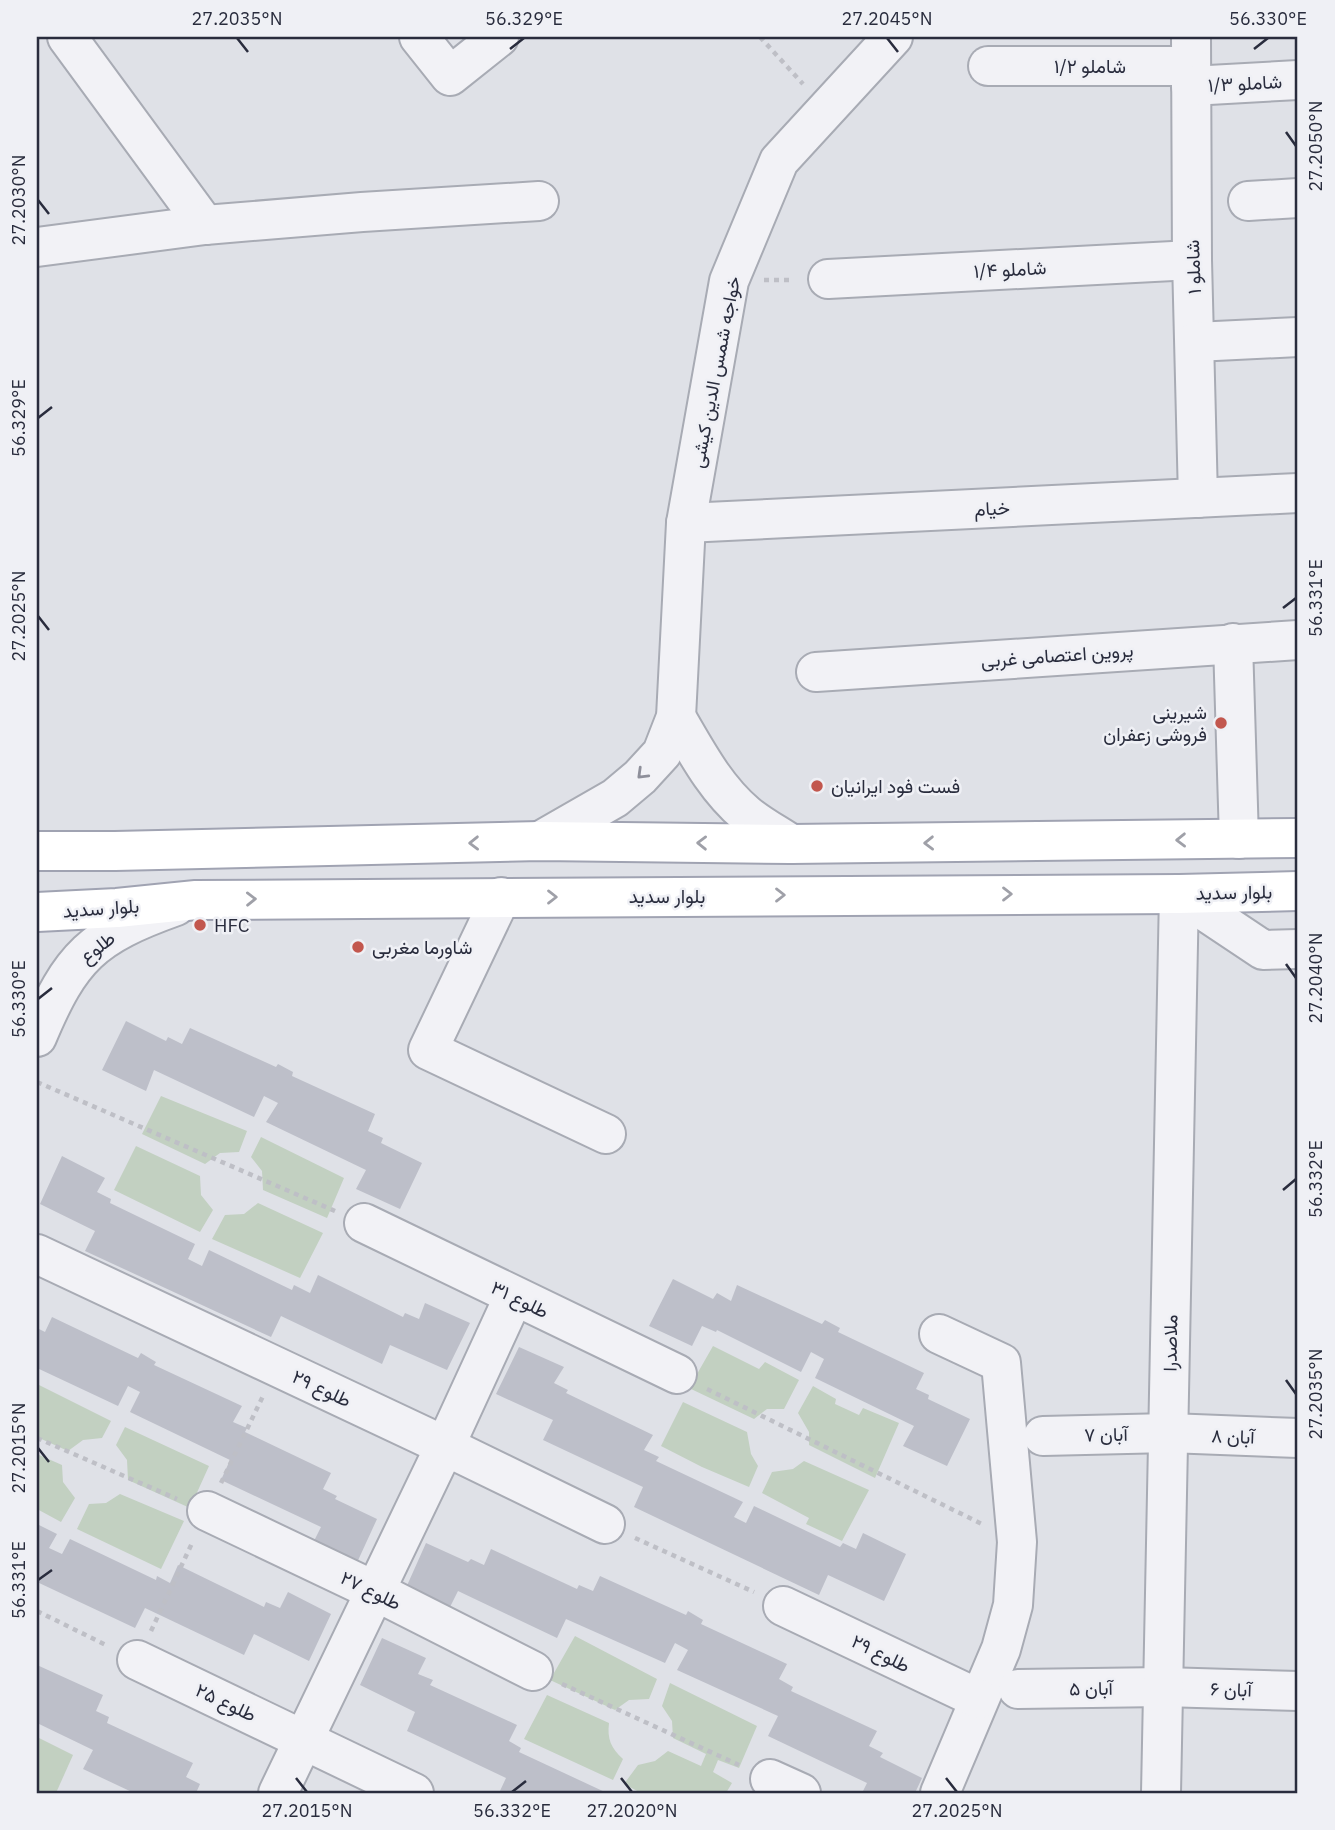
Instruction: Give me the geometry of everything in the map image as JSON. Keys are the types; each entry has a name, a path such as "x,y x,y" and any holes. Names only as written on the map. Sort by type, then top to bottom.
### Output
{"main road":[{"path":"37,851 540,841 791,844 1298,838"},
{"name":"بلوار سدید","path":"37,912 196,900 1298,891"}],"street":[{"path":"66,37 205,225"},
{"path":"419,37 450,76 499,37"},
{"name":"خواجه شمس الدين كيشی","path":"540,841 615,798 640,777 662,753 676,717 687,523 729,281 779,161 893,37"},
{"name":"شاملو ۱/۲","path":"988,66 1191,63"},
{"name":"شاملو ۱/۳","path":"1191,63 1298,80"},
{"name":"شاملو ۱","path":"1191,63 1192,260 1198,498"},
{"path":"1248,201 1298,198"},
{"path":"37,247 205,225 539,201"},
{"name":"شاملو ۱/۴","path":"828,279 1192,260"},
{"path":"1195,342 1298,337"},
{"name":"خیام","path":"687,523 1298,493"},
{"name":"پروین اعتصامی غربی","path":"816,672 1298,640"},
{"path":"1233,643 1239,839"},
{"path":"676,717 721,789 746,814 791,844"},
{"path":"1179,894 1263,950 1298,949"},
{"name":"ملاصدرا","path":"1161,1793 1179,894"},
{"path":"501,897 428,1050 606,1134"},
{"name":"طلوع","path":"37,1037 54,997 79,958 121,929 196,900"},
{"name":"طلوع ۳۱","path":"364,1223 677,1374"},
{"name":"طلوع ۲۹","path":"37,1254 605,1524"},
{"path":"278,1793 514,1296"},
{"path":"939,1334 1001,1363 1017,1542 1013,1605 1001,1649 940,1793"},
{"name":"آبان ۷","path":"1043,1436 1168,1433"},
{"name":"آبان ۸","path":"1168,1433 1298,1438"},
{"name":"طلوع ۲۷","path":"207,1511 375,1591 533,1671"},
{"name":"طلوع ۲۹","path":"783,1606 979,1699"},
{"name":"طلوع ۲۵","path":"137,1660 414,1793"},
{"name":"آبان ۵","path":"1018,1689 1164,1687"},
{"name":"آبان ۶","path":"1164,1687 1298,1690"}],"path":[{"path":"760,37 825,108"},
{"path":"729,281 828,279"},
{"path":"37,1082 364,1223"},
{"path":"677,1374 1017,1542"},
{"path":"37,1438 207,1511"},
{"path":"605,1524 783,1606"},
{"path":"37,1611 137,1660"},
{"path":"533,1671 785,1786"}],"green space":[{"path":"161,1096 247,1131 239,1152 220,1153 205,1164 142,1134"},
{"path":"261,1137 344,1178 327,1218 263,1190 262,1171 251,1157"},
{"path":"136,1146 200,1176 201,1195 213,1210 200,1232 114,1190"},
{"path":"258,1203 323,1233 300,1278 212,1239 225,1215 244,1214"},
{"path":"713,1346 759,1369 765,1362 799,1380 784,1409 767,1409 754,1419 689,1388"},
{"path":"37,1384 111,1421 102,1438 83,1440 68,1451 37,1437"},
{"path":"813,1386 836,1399 835,1404 859,1415 863,1408 899,1423 875,1478 809,1445 809,1432 798,1413"},
{"path":"683,1402 747,1432 751,1454 758,1466 749,1487 661,1446"},
{"path":"125,1427 209,1466 190,1508 128,1480 127,1460 116,1445"},
{"path":"37,1454 62,1465 63,1482 75,1498 61,1522 37,1509"},
{"path":"804,1461 869,1490 842,1541 806,1524 809,1518 762,1493 772,1472 793,1469"},
{"path":"120,1494 184,1521 161,1569 77,1529 89,1504 106,1503"},
{"path":"575,1636 657,1679 649,1699 629,1700 615,1710 550,1680"},
{"path":"670,1683 757,1726 739,1768 718,1760 713,1772 732,1783 726,1793 641,1793 624,1784 638,1765 655,1761 668,1751 701,1766 706,1754 673,1738 672,1721 662,1706"},
{"path":"547,1695 609,1723 611,1743 623,1759 613,1780 524,1739"},
{"path":"37,1737 73,1755 56,1793 37,1791"}],"building":[{"path":"126,1021 166,1041 168,1037 182,1044 190,1028 276,1067 278,1064 293,1072 292,1076 375,1114 368,1131 383,1138 381,1143 422,1163 400,1209 356,1189 366,1170 266,1122 278,1103 264,1096 254,1117 154,1070 146,1091 102,1070"},
{"path":"62,1156 105,1178 97,1192 111,1199 110,1203 195,1244 188,1259 202,1266 209,1250 292,1290 294,1285 310,1293 318,1275 403,1317 405,1313 419,1319 425,1303 470,1323 447,1370 390,1345 382,1364 281,1316 271,1337 85,1251 95,1231 40,1204"},
{"path":"673,1279 713,1299 717,1293 731,1301 737,1285 822,1324 825,1320 840,1328 838,1332 924,1373 916,1389 929,1395 928,1399 970,1419 947,1466 903,1446 914,1426 815,1378 824,1359 811,1352 801,1372 717,1330 716,1332 702,1326 692,1346 649,1326"},
{"path":"52,1317 138,1358 141,1353 156,1362 154,1365 242,1406 233,1422 247,1428 245,1432 331,1473 323,1489 337,1496 335,1499 377,1519 355,1567 311,1547 321,1527 221,1480 230,1460 130,1412 140,1392 128,1386 118,1406 37,1368 37,1328 45,1332"},
{"path":"519,1347 564,1367 554,1383 568,1390 566,1393 653,1435 644,1450 659,1457 656,1461 743,1502 734,1517 746,1523 754,1506 840,1547 843,1543 856,1549 863,1533 906,1554 884,1601 828,1575 819,1595 634,1507 643,1487 543,1440 553,1420 496,1394"},
{"path":"37,1524 57,1534 49,1548 62,1554 70,1539 156,1580 157,1576 170,1583 178,1565 264,1607 266,1602 280,1608 288,1592 331,1614 309,1661 254,1634 244,1655 145,1608 135,1628 37,1582"},
{"path":"426,1543 468,1562 471,1559 484,1565 491,1549 577,1589 579,1585 593,1591 600,1576 686,1615 688,1611 703,1620 701,1624 787,1664 779,1679 793,1687 791,1691 877,1731 869,1746 883,1753 880,1757 922,1778 915,1793 862,1793 867,1783 768,1736 778,1716 677,1670 688,1650 675,1643 665,1663 566,1619 557,1638 458,1591 448,1611 405,1590"},
{"path":"382,1638 426,1658 418,1674 433,1680 430,1685 517,1725 509,1741 521,1748 519,1752 607,1793 499,1793 506,1778 407,1731 415,1712 360,1685"},
{"path":"37,1665 103,1695 96,1711 109,1717 107,1723 193,1763 186,1777 200,1784 196,1793 134,1793 83,1769 93,1750 37,1723"}],"place":[{"name":"شیرینی فروشی زعفران","path":"1221,723"},
{"name":"فست فود ایرانیان","path":"817,786"},
{"name":"HFC","path":"200,925"},
{"name":"شاورما مغربی","path":"358,947"}]}
